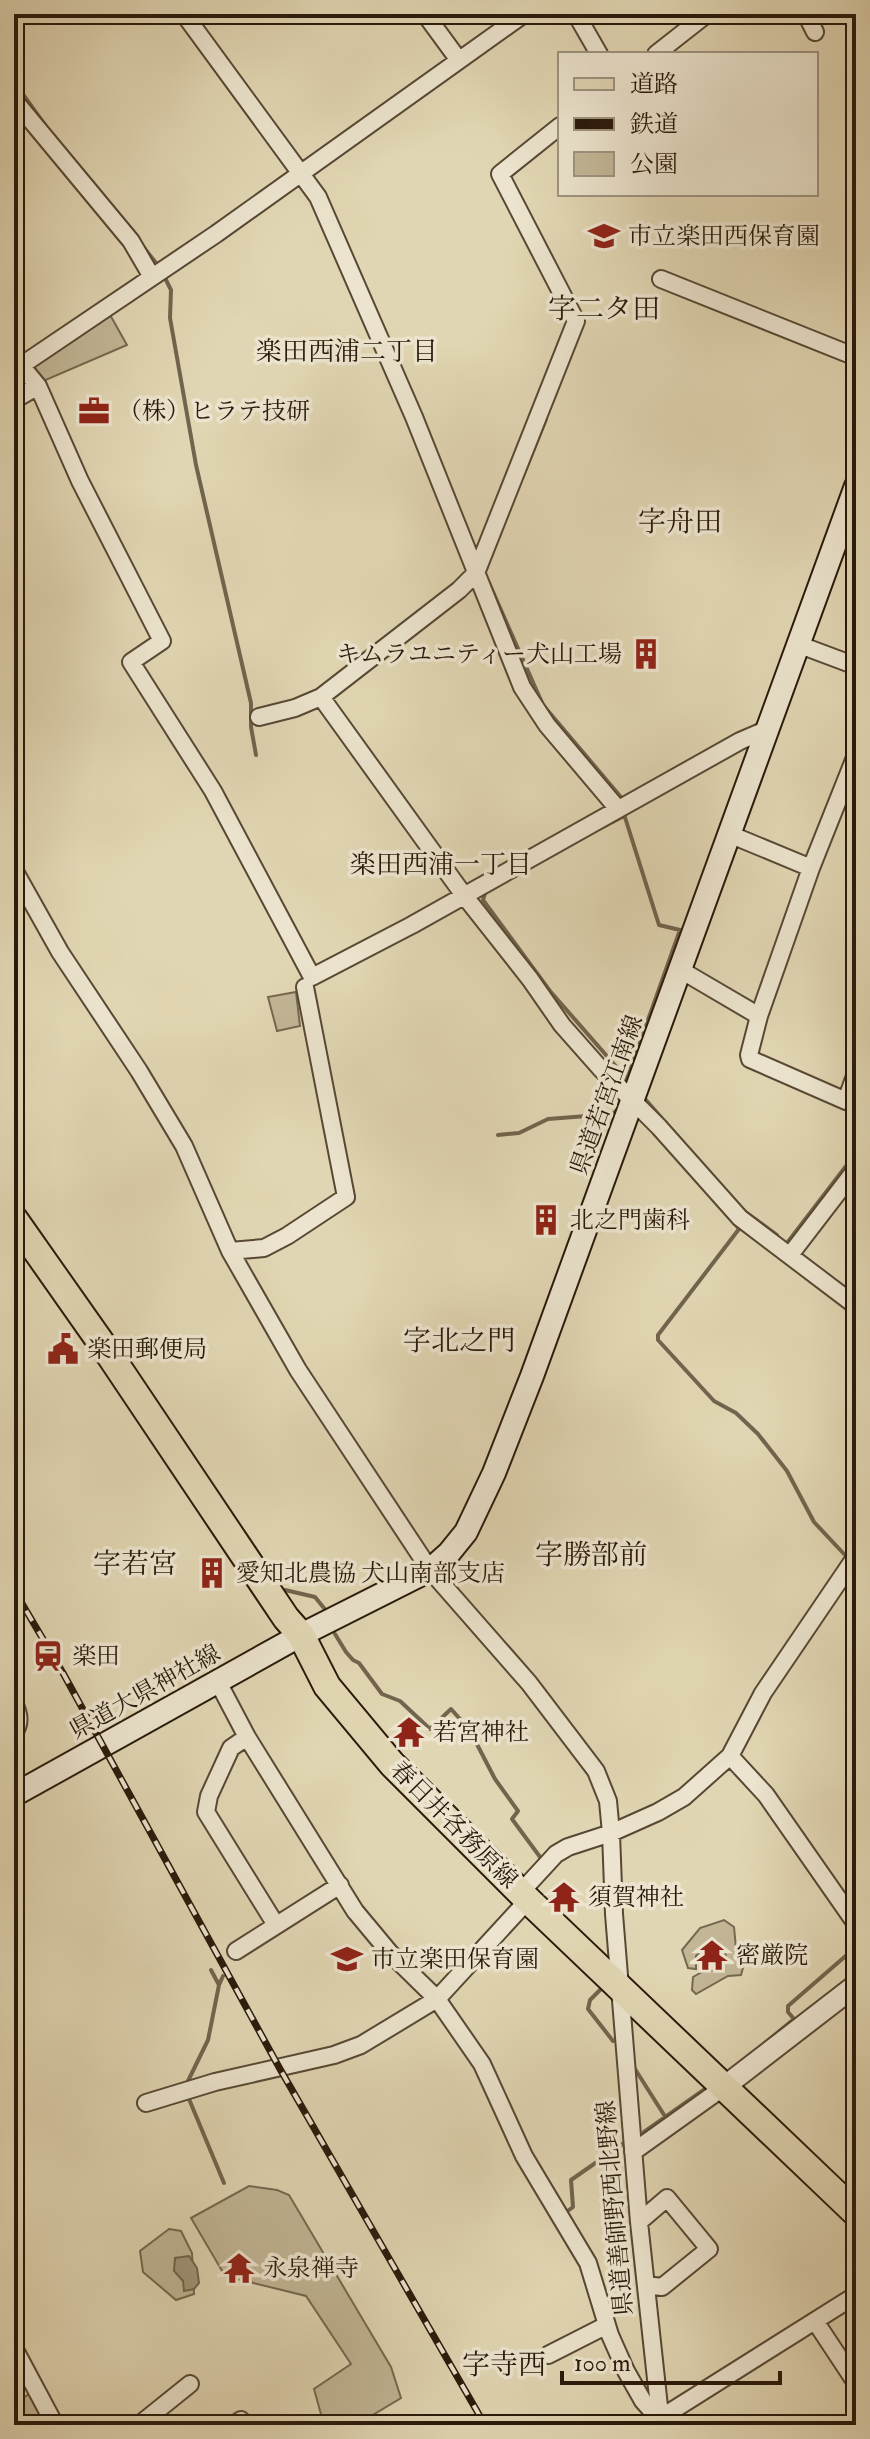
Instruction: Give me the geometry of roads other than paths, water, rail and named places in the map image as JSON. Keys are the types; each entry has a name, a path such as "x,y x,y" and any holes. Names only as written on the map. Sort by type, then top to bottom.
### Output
{"main road":[{"name":"県道若宮江南線","path":"301,1635 430,1570 466,1532 494,1473 854,497"},
{"name":"春日井各務原線","path":"14,1219 109,1354 286,1618 301,1635 327,1686 392,1764 724,2087 853,2206"},
{"name":"県道大県神社線","path":"14,1795 301,1635"}],"street":[{"path":"184,14 318,197 414,417 522,687 547,725 621,807"},
{"path":"425,14 458,59"},
{"path":"524,14 171,264 18,361 38,386 80,481 162,641 131,662 213,791 312,977 412,925 740,741 768,729"},
{"path":"576,14 598,52"},
{"path":"659,52 707,14"},
{"path":"806,14 815,32"},
{"path":"14,100 131,241 152,277"},
{"path":"259,717 295,708 321,697 459,590 476,573 576,321 500,174 558,128"},
{"path":"661,279 856,357"},
{"path":"14,400 38,386"},
{"path":"800,645 856,666"},
{"path":"321,697 562,1025 740,1218 856,1306"},
{"path":"856,755 811,868 759,1016 750,1059 846,1101 856,1073"},
{"path":"729,834 811,868"},
{"name":"県道善師野西北野線","path":"14,870 60,952 139,1071 184,1146 230,1251 298,1370 430,1570 529,1683 596,1771 608,1801 611,1833 619,1986 657,2423"},
{"path":"679,969 759,1016"},
{"path":"230,1251 264,1248 346,1197 305,987"},
{"path":"790,1255 856,1169"},
{"path":"146,2103 215,2082 334,2055 361,2045 437,1999 525,1896 556,1854 658,1812 684,1797 730,1756 763,1693 856,1556"},
{"path":"218,1682 247,1737 355,1911 390,1953 437,1999 467,2038 524,2156 582,2251 618,2355 657,2423 856,2295"},
{"path":"14,1703 19,1715 14,1733"},
{"path":"247,1737 231,1748 209,1796 206,1812 276,1925"},
{"path":"730,1756 766,1795 856,1924"},
{"path":"236,1951 340,1885"},
{"path":"633,2152 724,2087 856,1985"},
{"path":"639,2222 667,2198 709,2249 662,2287 646,2285"},
{"path":"815,2321 856,2383"},
{"path":"548,2355 607,2325"},
{"path":"14,2348 55,2425"},
{"path":"139,2425 190,2384"},
{"path":"234,2425 241,2420 245,2425"}],"waterway":[{"path":"14,82 45,125"},
{"path":"141,244 160,268"},
{"path":"164,276 171,290 170,318 196,465 251,703 256,755"},
{"path":"522,478 546,419"},
{"path":"489,583 543,705 620,796 621,802"},
{"path":"486,890 483,900 550,991 627,1079 680,930 659,925 623,811"},
{"path":"599,829 624,816"},
{"path":"646,1100 666,1123"},
{"path":"498,1135 519,1133 548,1119 613,1114 619,1108"},
{"path":"787,1243 856,1153"},
{"path":"740,1208 777,1235"},
{"path":"734,1222 739,1229 658,1335 658,1340 714,1401 736,1413 758,1434 787,1471 814,1522 844,1554"},
{"path":"285,1590 315,1597 328,1613"},
{"path":"335,1634 346,1652 359,1663 382,1694 400,1701 430,1729 451,1709 469,1729 495,1779 518,1811 512,1819 543,1861"},
{"path":"765,2043 794,2019 788,2012 788,2006 856,1947"},
{"path":"187,2083 208,2040 219,1985 211,1970"},
{"path":"219,1985 223,1976"},
{"path":"602,1988 590,2000 588,2009 613,2041"},
{"path":"635,2069 666,2118"},
{"path":"644,2132 705,2089"},
{"path":"189,2099 224,2183"},
{"path":"565,2213 573,2207 571,2180 624,2143"}],"railway":[{"path":"14,1590 63,1673 280,2069 485,2425"}],"place":[{"name":"市立楽田西保育園","path":"604,236"},
{"name":"（株）ヒラテ技研","path":"94,411"},
{"name":"キムラユニティー犬山工場","path":"646,654"},
{"name":"北之門歯科","path":"546,1220"},
{"name":"楽田郵便局","path":"63,1349"},
{"name":"愛知北農協 犬山南部支店","path":"212,1573"},
{"name":"楽田","path":"48,1656"},
{"name":"若宮神社","path":"409,1732"},
{"name":"須賀神社","path":"564,1897"},
{"name":"密厳院","path":"712,1955"},
{"name":"市立楽田保育園","path":"347,1959"},
{"name":"永泉禅寺","path":"239,2268"}],"district":[{"name":"字二タ田","path":"604,309"},
{"name":"楽田西浦二丁目","path":"347,352"},
{"name":"字舟田","path":"680,522"},
{"name":"楽田西浦一丁目","path":"441,865"},
{"name":"字北之門","path":"459,1341"},
{"name":"字勝部前","path":"591,1555"},
{"name":"字若宮","path":"135,1564"},
{"name":"字寺西","path":"504,2365"}]}
